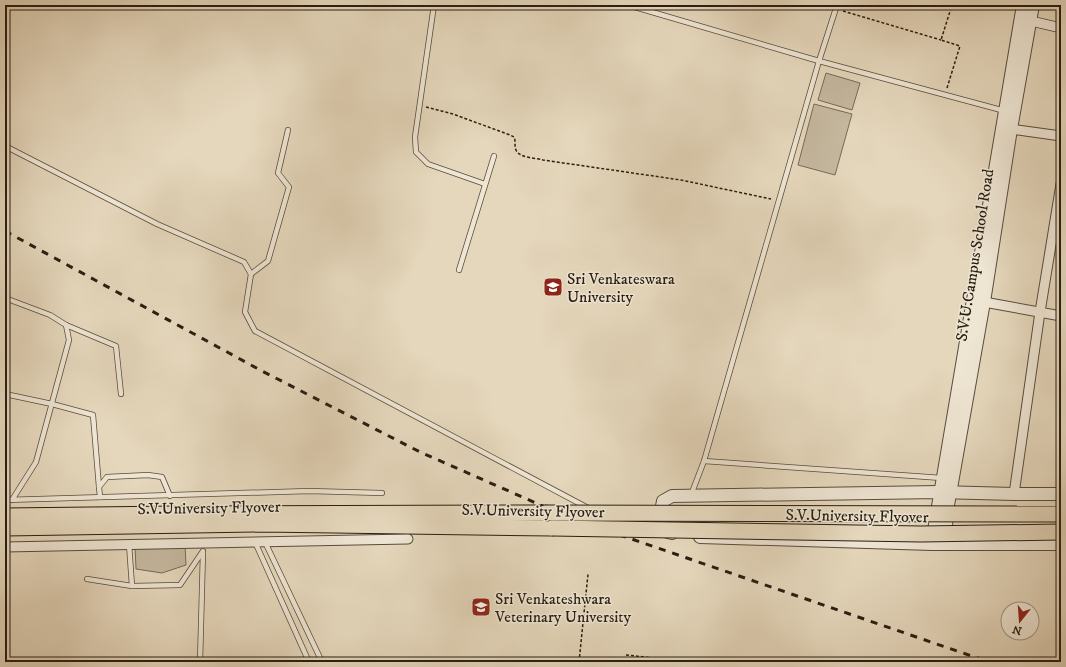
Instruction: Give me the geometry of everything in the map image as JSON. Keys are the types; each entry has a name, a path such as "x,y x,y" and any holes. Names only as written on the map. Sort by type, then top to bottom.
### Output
{"main road":[{"name":"S.V.University Flyover","path":"5,516 529,513 1061,514"},
{"name":"S.V.University Flyover","path":"5,528 263,524 921,534 1061,532"}],"street":[{"name":"S.V.U.Campus School Road","path":"945,492 943,479 1023,5"},
{"name":"S.V.U.Campus School Road","path":"942,511 984,302 1011,129 1034,5"},
{"path":"1031,21 1061,28"},
{"path":"1011,129 1061,136"},
{"path":"1014,494 1040,312 1061,184"},
{"path":"984,302 1061,316"},
{"path":"1061,494 945,492 691,495 672,496 663,501 661,508 662,521 668,532 680,536 932,544 1061,544"},
{"path":"932,544 942,511"},
{"path":"942,511 945,544"},
{"path":"5,547 129,544 202,547 255,542 408,539"}],"lane":[{"path":"434,5 415,137 416,152 428,164 485,184"},
{"path":"628,5 820,61 1005,111"},
{"path":"691,495 704,461 837,7"},
{"path":"251,274 268,261 289,187 278,173 288,130"},
{"path":"5,146 157,224 244,262 251,274 245,312 255,331 607,518"},
{"path":"459,270 494,156"},
{"path":"5,298 50,315 66,325 116,346 121,394"},
{"path":"12,500 36,462 69,340 66,325"},
{"path":"5,394 93,415 100,497"},
{"path":"704,461 943,479"},
{"path":"99,487 107,477 148,475 162,477 170,496"},
{"path":"5,500 309,491 382,493"},
{"path":"614,522 628,530 644,533 668,532"},
{"path":"255,542 309,662"},
{"path":"266,542 322,662"},
{"path":"129,544 132,586"},
{"path":"87,579 132,586 180,585 202,547"},
{"path":"200,662 202,547"}],"path":[{"path":"823,5 837,7 960,46 945,94"},
{"path":"941,40 952,5"},
{"path":"420,106 453,114 510,134 514,137 515,149 523,156 681,180 779,201"},
{"path":"579,662 588,574"},
{"path":"626,654 654,658 653,662"}],"shaded area":[{"path":"826,73 860,83 852,110 818,100"},
{"path":"814,104 852,114 835,175 798,165"},
{"path":"185,544 186,565 162,573 136,569 135,546"}],"railway":[{"path":"5,231 262,371 420,452 545,507 620,535 989,662"}],"place":[{"name":"Sri Venkateswara University","path":"553,287"},
{"name":"Sri Venkateshwara Veterinary University","path":"481,607"}]}
